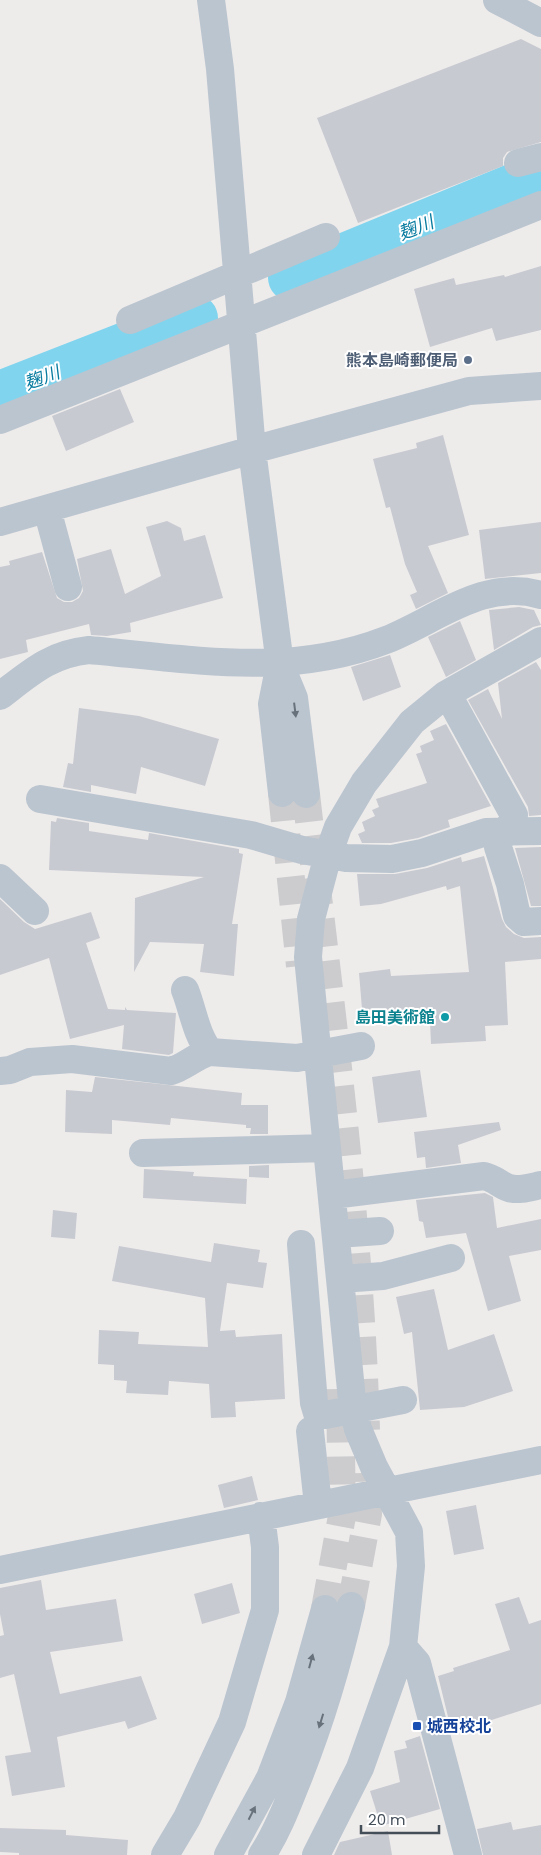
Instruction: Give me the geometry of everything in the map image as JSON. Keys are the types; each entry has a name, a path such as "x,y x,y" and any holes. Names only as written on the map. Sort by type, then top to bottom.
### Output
{"street":[{"path":"211,0 220,68 252,450 280,664 294,698 294,794"},
{"path":"497,0 541,23"},
{"path":"0,420 541,205"},
{"path":"130,320 326,237"},
{"path":"0,522 252,450 469,391 541,386"},
{"path":"47,509 68,587"},
{"path":"0,696 45,662 70,652 89,650 238,663 280,664 315,659 374,645 412,630 472,597 516,590 541,595"},
{"path":"316,1855 360,1768 403,1647 412,1548 408,1532 374,1467 358,1429 353,1410 337,1234 316,1054 308,957 311,919 328,855 338,827 364,783 412,722 445,695 541,640"},
{"path":"445,695 453,704 514,815 500,838 498,847 510,884 516,916 524,922 541,921"},
{"path":"40,799 251,834 302,850 346,858 392,859 422,853 486,832 541,831"},
{"path":"0,878 35,910"},
{"path":"185,990 202,1042 210,1052"},
{"path":"0,1071 10,1070 30,1062 72,1059 171,1071 181,1068 201,1054 210,1052 297,1058 361,1046"},
{"path":"143,1153 328,1148"},
{"path":"332,1186 372,1173"},
{"path":"332,1186 484,1176 494,1178 508,1188 519,1189 541,1185"},
{"path":"337,1234 380,1231"},
{"path":"301,1244 314,1403 317,1413 325,1414 353,1410 403,1400"},
{"path":"341,1278 383,1276 451,1258"},
{"path":"310,1431 318,1505"},
{"path":"0,1570 541,1460"},
{"path":"164,1855 187,1818 232,1722 265,1610 265,1547 261,1516"},
{"path":"228,1855 245,1827 273,1769 338,1607 337,1668 316,1736 289,1801 262,1855"},
{"path":"403,1647 417,1663 468,1855"}],"building":[{"path":"521,39 541,49 541,142 507,152 503,158 503,166 358,223 317,118"},
{"path":"541,266 541,330 496,341 492,328 430,347 414,289 454,278 456,285 504,275 505,277"},
{"path":"120,389 134,422 66,451 52,416"},
{"path":"443,435 469,535 428,546 448,593 416,609 410,595 417,592 405,564 390,507 386,508 373,459 417,448 416,443"},
{"path":"167,521 181,528 184,541 205,535 223,598 130,623 131,632 107,636 91,635 89,624 26,640 28,652 0,659 0,567 10,565 9,561 42,552 57,598 64,602 72,602 79,598 83,591 77,559 111,549 125,594 161,576 146,527"},
{"path":"541,522 541,573 485,579 479,530"},
{"path":"519,607 534,610 541,625 533,627 494,650 489,610"},
{"path":"460,621 476,660 446,677 428,637"},
{"path":"390,655 401,687 363,701 351,667"},
{"path":"536,662 541,670 541,815 529,816 528,807 468,700 488,689 502,719 498,683"},
{"path":"79,708 139,716 219,739 205,786 141,767 136,794 91,785 91,792 63,787 68,763 73,764"},
{"path":"446,724 491,806 448,820 450,827 418,838 391,843 362,843 358,834 365,831 362,822 375,816 372,810 379,807 376,799 427,783 416,754 422,752 420,746 434,740 430,731"},
{"path":"57,818 89,823 89,831 148,840 149,833 239,849 239,853 243,854 232,924 238,924 234,976 200,972 204,944 150,942 134,972 135,898 204,877 49,870 51,821 56,822"},
{"path":"541,847 541,906 531,906 515,848"},
{"path":"484,856 506,927 514,934 524,938 541,937 541,959 505,962 508,1025 485,1026 486,1041 431,1044 430,1022 415,1023 414,1015 363,1021 359,973 390,969 391,976 469,972 460,886 447,890 446,886 381,904 360,906 357,874 395,874 427,868 461,857 462,862"},
{"path":"0,899 24,922 35,929 91,912 100,938 86,943 108,1009 125,1010 125,1007 127,1010 176,1013 173,1053 169,1055 122,1049 124,1025 70,1039 49,958 0,975"},
{"path":"420,1070 427,1117 378,1123 372,1077"},
{"path":"95,1077 242,1093 241,1105 268,1105 268,1134 250,1134 251,1128 246,1128 246,1125 171,1118 170,1125 112,1120 112,1134 65,1132 66,1090 92,1092"},
{"path":"499,1122 501,1130 458,1145 461,1163 426,1168 425,1157 417,1158 414,1132"},
{"path":"269,1165 269,1178 249,1177 249,1166"},
{"path":"144,1169 194,1172 193,1176 247,1179 246,1204 143,1198"},
{"path":"485,1193 493,1197 497,1228 541,1219 541,1250 509,1256 521,1301 488,1311 466,1233 426,1238 423,1222 419,1221 416,1200"},
{"path":"53,1210 77,1213 75,1239 51,1237"},
{"path":"214,1243 260,1250 258,1262 267,1263 263,1288 227,1283 220,1331 235,1330 236,1337 282,1334 285,1399 235,1402 236,1417 211,1418 209,1384 169,1381 168,1395 126,1393 127,1381 114,1380 114,1365 98,1364 99,1330 139,1332 138,1344 208,1347 205,1298 112,1281 119,1246 211,1262"},
{"path":"434,1289 448,1350 494,1334 513,1391 464,1407 420,1410 412,1332 404,1334 396,1297"},
{"path":"252,1476 258,1500 224,1508 218,1485"},
{"path":"476,1505 484,1549 454,1555 446,1511"},
{"path":"41,1580 46,1610 116,1599 123,1641 50,1652 60,1694 141,1676 157,1719 128,1729 125,1721 57,1737 65,1787 12,1796 5,1756 31,1752 14,1674 0,1678 0,1636 4,1635 0,1614 0,1588"},
{"path":"232,1583 240,1613 202,1624 194,1594"},
{"path":"519,1597 529,1624 541,1620 541,1704 452,1733 438,1676 454,1671 453,1668 510,1650 495,1604"},
{"path":"420,1736 440,1809 381,1826 370,1791 400,1782 394,1751 407,1748 405,1741"},
{"path":"511,1822 513,1830 541,1825 541,1855 483,1855 477,1829"},
{"path":"0,1828 66,1830 66,1835 128,1840 127,1855 19,1855 19,1853 0,1852"},
{"path":"388,1831 392,1855 334,1855 340,1842"}],"waterway":[{"name":"麹川","path":"291,278 522,183 541,178"},
{"name":"麹川","path":"0,394 195,318"}],"tunnel":[{"path":"282,793 300,966"},
{"path":"306,794 351,1191 363,1350 366,1430"},
{"path":"325,1609 342,1516 340,1389"},
{"path":"351,1606 368,1514 367,1473"}],"place":[{"name":"熊本島崎郵便局","path":"468,360"},
{"name":"島田美術館","path":"445,1017"},
{"name":"城西校北","path":"417,1726"}]}
